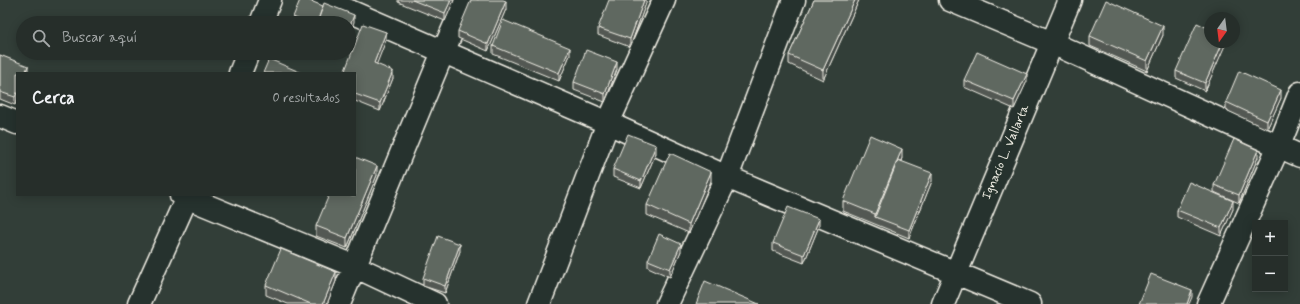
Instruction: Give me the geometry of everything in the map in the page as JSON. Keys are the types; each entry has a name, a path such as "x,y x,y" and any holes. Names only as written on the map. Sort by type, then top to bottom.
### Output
{"street":[{"path":"264,16 270,0"},
{"path":"324,0 608,123 728,177 1030,304"},
{"path":"339,304 466,0"},
{"path":"538,304 608,123 664,0"},
{"path":"667,304 728,177 794,0"},
{"path":"950,0 1052,43 1278,148 1300,156"},
{"name":"Ignacio L. Vallarta","path":"943,304 1070,0"},
{"path":"240,72 245,60"},
{"path":"1208,304 1278,148 1300,94"},
{"path":"0,116 16,123"},
{"path":"139,304 185,196 354,266 434,304"}],"building":[{"path":"300,0 308,0 323,6 319,16 293,16"},
{"path":"412,0 451,0 445,13"},
{"path":"471,0 506,1 488,44 458,31"},
{"path":"609,0 644,0 630,39 598,28"},
{"path":"814,0 855,0 823,70 789,55"},
{"path":"1106,0 1163,26 1147,61 1090,36"},
{"path":"324,3 354,15 354,16 319,16"},
{"path":"503,20 570,48 559,73 493,46"},
{"path":"1197,23 1204,26 1204,48 1220,48 1205,83 1176,71"},
{"path":"363,24 386,32 374,63 393,71 380,103 356,94 356,72 344,72 349,60 356,60 356,42"},
{"path":"586,50 617,62 605,94 574,82"},
{"path":"977,52 1027,74 1014,101 964,80"},
{"path":"0,55 28,66 25,72 16,72 15,97 0,92"},
{"path":"269,60 271,60 300,72 263,72"},
{"path":"1239,71 1281,90 1267,121 1226,102"},
{"path":"628,134 656,145 641,181 613,169"},
{"path":"870,135 902,149 875,214 843,201"},
{"path":"1234,139 1258,150 1239,195 1214,185"},
{"path":"670,153 711,172 689,224 647,205"},
{"path":"356,157 377,166 347,238 316,226 329,196 356,196"},
{"path":"898,160 932,173 909,230 875,217"},
{"path":"1189,182 1233,201 1221,228 1177,210"},
{"path":"788,207 819,219 804,255 773,243"},
{"path":"659,234 681,244 670,269 648,260"},
{"path":"438,236 460,244 445,286 423,278"},
{"path":"281,249 336,272 323,304 311,304 266,285"},
{"path":"1151,274 1192,290 1187,304 1139,304"},
{"path":"705,281 759,304 696,304"}]}
